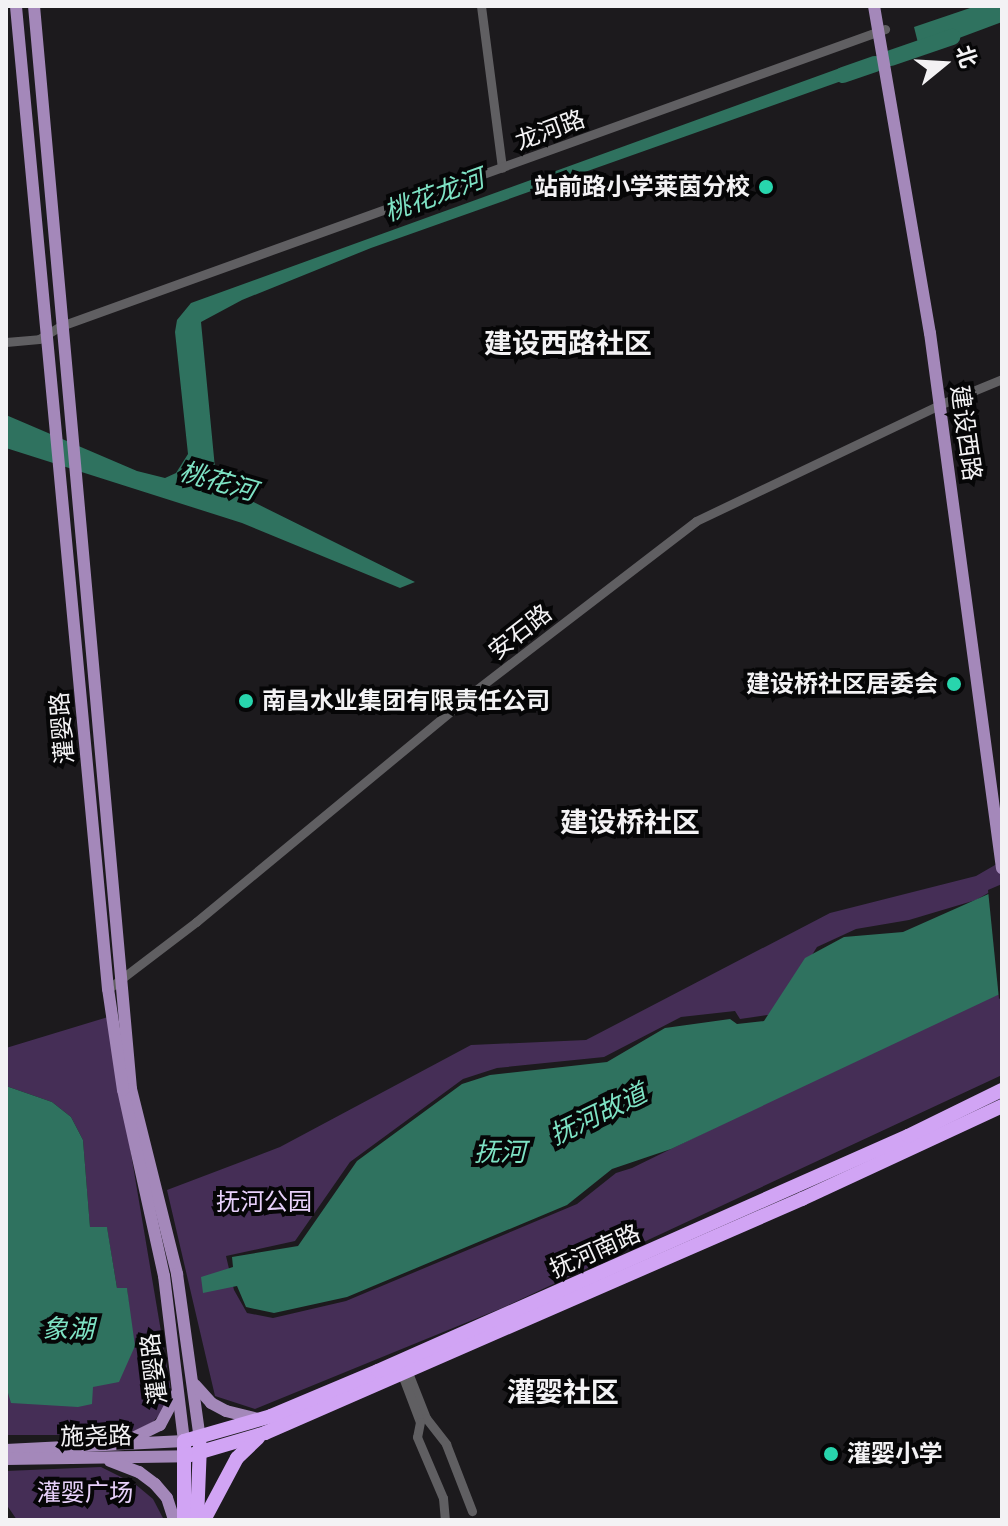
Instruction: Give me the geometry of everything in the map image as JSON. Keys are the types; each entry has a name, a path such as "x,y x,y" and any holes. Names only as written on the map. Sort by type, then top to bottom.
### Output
{"highway":[{"name":"抚河南路","path":"264,1426 894,1143 1002,1090"},
{"name":"抚河南路","path":"193,1447 264,1426 404,1371 802,1199 1002,1106"},
{"path":"204,1520 237,1458 264,1426"},
{"path":"184,1520 193,1447"},
{"path":"193,1447 197,1520"}],"main road":[{"name":"灌婴路","path":"16,6 123,1090 164,1276 178,1390 193,1447"},
{"name":"灌婴路","path":"34,6 78,485 113,985 131,1089 177,1274 193,1382 193,1447"},
{"name":"建设西路","path":"874,6 881,29 942,404 1002,813"},
{"name":"建设西路","path":"881,6 881,29"},
{"name":"建设西路","path":"942,404 1002,868"},
{"path":"193,1382 211,1403 264,1426"},
{"path":"99,1452 142,1436 160,1425 173,1408 178,1390"},
{"name":"施尧路","path":"6,1459 193,1447"},
{"name":"施尧路","path":"6,1450 99,1452"},
{"path":"99,1452 155,1484 167,1498 174,1520"}],"street":[{"path":"481,6 502,168"},
{"name":"龙河路","path":"6,342 39,339 61,326 881,29"},
{"name":"安石路","path":"113,985 196,922 476,690 696,521 942,404 1002,379"},
{"path":"404,1371 426,1418 446,1444 472,1511"},
{"path":"404,1371 420,1422 417,1437 443,1498 445,1520"}],"green space":[{"name":"抚河公园","path":"1002,861 1002,885 976,900 909,920 856,929 817,947 775,1014 740,1019 735,1011 681,1017 604,1057 497,1068 463,1079 350,1162 295,1241 226,1256 234,1290 247,1313 273,1318 346,1301 577,1204 616,1173 632,1168 1002,987 1002,1075 502,1308 255,1409 215,1396 167,1190 280,1147 471,1045 586,1040 830,913 976,876"},
{"path":"108,1017 171,1391 165,1408 153,1422 134,1431 111,1435 6,1435 6,1386 93,1387 129,1308 127,1289 117,1288 107,1228 90,1228 83,1140 71,1117 52,1102 6,1086 6,1048"},
{"name":"灌婴广场","path":"101,1467 135,1484 153,1499 164,1520 17,1520 6,1504 6,1471"}],"water":[{"path":"976,6 1002,6 1002,22 943,44 918,43 914,27"},
{"name":"桃花河","path":"840,68 878,68 371,248 242,300 201,322 215,468 223,487 415,582 400,588 242,523 6,448 6,415 137,471 165,478 176,473 188,454 175,332 177,320 191,303"},
{"name":"抚河","path":"1002,888 1002,993 671,1149 612,1169 567,1205 347,1297 274,1313 246,1307 237,1286 203,1293 201,1277 233,1267 232,1257 298,1246 357,1161 462,1084 490,1075 607,1062 665,1028 730,1019 737,1024 764,1021 805,958 844,937 903,932"},
{"name":"象湖","path":"6,1086 52,1102 71,1117 83,1140 90,1227 107,1227 117,1288 127,1288 135,1346 119,1382 93,1387 92,1404 78,1407 11,1403 6,1386"}],"pier":[{"path":"1002,884 1002,997 999,999 988,890"}],"waterway":[{"name":"桃花龙河","path":"891,58 952,37"},
{"name":"桃花龙河","path":"843,75 875,64"}],"place":[{"name":"站前路小学莱茵分校","path":"766,187"},
{"name":"建设桥社区居委会","path":"954,684"},
{"name":"南昌水业集团有限责任公司","path":"246,701"},
{"name":"灌婴小学","path":"831,1454"}],"district":[{"name":"建设西路社区","path":"568,343"},
{"name":"建设桥社区","path":"630,822"},
{"name":"灌婴社区","path":"563,1392"}],"water label":[{"name":"抚河故道","path":"598,1114"}]}
